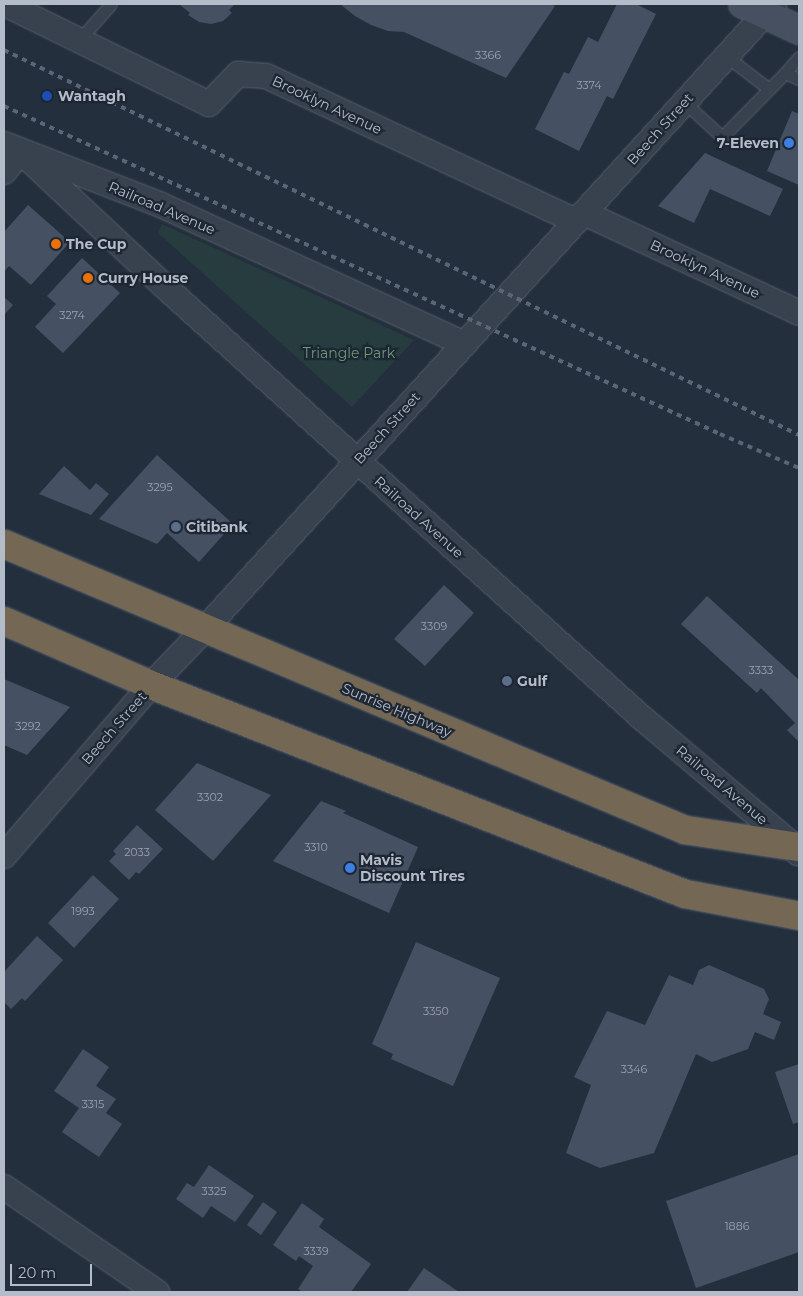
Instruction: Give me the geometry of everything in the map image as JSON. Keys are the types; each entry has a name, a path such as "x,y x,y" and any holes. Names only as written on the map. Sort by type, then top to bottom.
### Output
{"highway":[{"name":"Sunrise Highway","path":"4,544 204,630 685,830 798,850"},
{"path":"4,621 151,685 685,894 799,916"}],"street":[{"name":"Brooklyn Avenue","path":"5,4 209,104 238,74 266,76 580,217 711,272 799,313"},
{"path":"760,7 799,30"},
{"name":"Beech Street","path":"4,856 151,685 204,630 726,56 760,7"},
{"path":"4,172 12,148"},
{"name":"Railroad Avenue","path":"12,148 161,205 464,344"},
{"name":"Railroad Avenue","path":"12,148 641,716 798,850"},
{"path":"4,1187 157,1292"}],"lane":[{"path":"79,40 112,4"},
{"path":"726,56 768,89"},
{"path":"684,102 722,137 799,57"},
{"path":"785,73 799,79"}],"green space":[{"name":"Triangle Park","path":"162,224 414,340 352,407 158,233"}],"building":[{"path":"179,4 235,4 229,10 232,13 223,21 211,24 199,22 188,15 190,13"},
{"path":"340,4 550,4 555,6 506,78 404,32 388,31 371,25 355,16"},
{"path":"617,4 636,4 656,14 613,99 607,96 579,151 535,129 564,72 569,74 588,37 598,42"},
{"name":"7-Eleven","path":"792,111 799,114 799,185 767,171"},
{"path":"705,153 783,189 770,216 710,189 694,223 658,206"},
{"path":"28,205 70,242 31,285 9,266 4,272 4,232"},
{"path":"82,258 120,293 63,353 35,327 56,304 47,296"},
{"path":"4,297 13,305 4,315"},
{"path":"157,455 233,524 199,562 167,533 157,544 99,519"},
{"path":"64,466 90,490 96,483 109,494 91,515 39,494"},
{"path":"444,585 474,613 425,666 394,639"},
{"path":"707,596 799,678 799,742 787,730 795,723 761,688 757,693 681,624"},
{"path":"4,679 70,707 27,755 4,745"},
{"path":"197,763 271,795 213,861 155,810"},
{"path":"321,801 346,811 343,813 418,847 389,913 273,861"},
{"path":"137,825 163,849 139,874 136,872 129,880 109,861 116,854 113,851"},
{"path":"93,875 119,899 74,948 48,923"},
{"path":"37,936 63,960 25,1001 22,998 11,1009 4,1002 4,972"},
{"path":"416,942 500,978 453,1086 391,1059 393,1054 372,1044"},
{"path":"709,965 764,989 769,999 763,1014 781,1022 774,1040 755,1032 748,1049 712,1062 696,1054 654,1153 600,1168 566,1153 591,1085 574,1077 607,1011 645,1025 669,975 693,985 699,970"},
{"path":"83,1049 109,1067 96,1086 116,1099 106,1113 122,1124 99,1157 62,1132 79,1108 54,1091"},
{"path":"799,1064 799,1122 793,1124 775,1072"},
{"path":"799,1154 799,1252 696,1288 666,1201"},
{"path":"209,1165 254,1196 235,1222 211,1206 203,1218 176,1199 187,1183 194,1187"},
{"path":"263,1202 277,1212 261,1235 247,1225"},
{"path":"302,1203 324,1219 319,1227 371,1264 351,1292 303,1292 298,1289 313,1266 299,1256 296,1261 273,1245"},
{"path":"424,1268 459,1292 407,1292"}],"railway":[{"path":"4,50 799,435"},
{"path":"4,106 720,434 799,468"}],"place":[{"name":"Wantagh","path":"47,96"},
{"name":"7-Eleven","path":"789,143"},
{"name":"The Cup","path":"56,244"},
{"name":"Curry House","path":"88,278"},
{"name":"Citibank","path":"176,527"},
{"name":"Gulf","path":"507,681"},
{"name":"Mavis Discount Tires","path":"350,868"}]}
